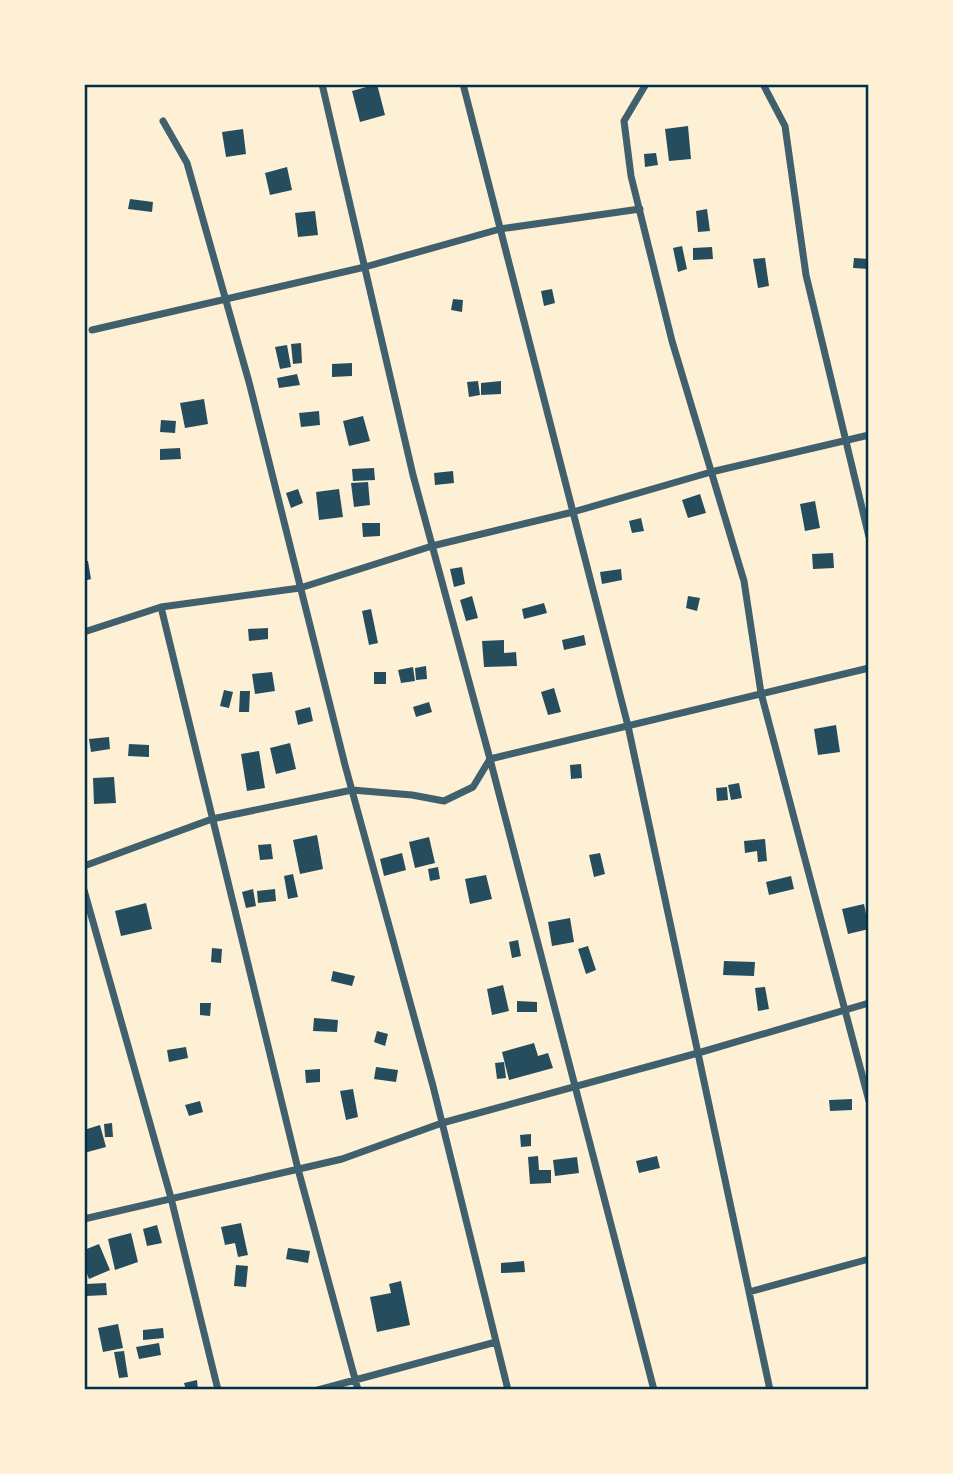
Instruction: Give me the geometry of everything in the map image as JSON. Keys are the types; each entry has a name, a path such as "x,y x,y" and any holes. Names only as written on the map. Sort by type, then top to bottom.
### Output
{"street":[{"path":"322,84 413,475 490,759 654,1390"},
{"path":"463,84 628,726 770,1390"},
{"path":"646,84 624,121 632,176 672,341 744,581 761,693 869,1101"},
{"path":"763,84 785,126 806,275 869,537"},
{"path":"163,121 187,163 252,395 352,790 442,1122 508,1390"},
{"path":"92,330 365,267 500,229 640,209"},
{"path":"84,632 161,607 300,589 432,546 573,512 711,472 869,435"},
{"path":"161,607 298,1169 358,1390"},
{"path":"84,866 212,819 352,790 412,795 444,801 473,787 490,759 869,667"},
{"path":"84,890 171,1199 218,1390"},
{"path":"84,1219 342,1159 442,1122 698,1053 869,1003"},
{"path":"749,1292 869,1259"},
{"path":"318,1390 496,1342"}],"building":[{"path":"377,84 385,115 360,122 352,91"},
{"path":"688,126 691,159 669,161 665,129"},
{"path":"243,129 246,154 226,157 222,132"},
{"path":"656,153 658,165 645,167 644,154"},
{"path":"287,167 292,190 270,195 265,173"},
{"path":"130,199 153,202 152,212 128,209"},
{"path":"707,209 710,231 698,232 696,211"},
{"path":"315,211 318,235 298,237 295,213"},
{"path":"682,246 687,269 678,272 673,248"},
{"path":"712,247 713,259 693,260 693,248"},
{"path":"765,258 769,286 758,288 753,259"},
{"path":"854,258 869,259 869,269 853,268"},
{"path":"552,289 555,303 544,306 541,291"},
{"path":"453,299 463,300 462,312 451,310"},
{"path":"301,343 302,363 293,364 291,344"},
{"path":"287,345 291,367 280,369 275,347"},
{"path":"352,363 352,376 332,377 332,364"},
{"path":"297,374 300,385 279,388 277,378"},
{"path":"478,381 480,395 469,397 467,382"},
{"path":"501,381 501,394 481,395 481,383"},
{"path":"204,399 208,424 185,428 180,403"},
{"path":"319,411 320,425 301,427 299,413"},
{"path":"363,416 370,441 349,446 343,421"},
{"path":"161,420 176,421 175,433 160,432"},
{"path":"180,448 181,459 160,460 160,449"},
{"path":"374,468 375,480 353,481 352,469"},
{"path":"453,471 454,483 435,485 434,473"},
{"path":"368,482 370,505 354,507 351,483"},
{"path":"298,489 303,503 291,508 286,493"},
{"path":"339,489 343,517 319,520 316,492"},
{"path":"700,494 706,513 688,518 682,500"},
{"path":"815,501 820,528 805,531 800,504"},
{"path":"641,518 644,531 632,533 629,521"},
{"path":"362,523 380,523 380,536 363,537"},
{"path":"833,553 834,568 813,569 812,554"},
{"path":"84,561 88,561 91,579 84,581"},
{"path":"462,567 465,584 454,587 450,569"},
{"path":"621,569 622,580 602,584 600,572"},
{"path":"472,596 478,618 466,621 460,600"},
{"path":"688,596 700,598 697,611 686,608"},
{"path":"544,603 547,613 524,619 522,609"},
{"path":"371,609 378,643 369,645 362,611"},
{"path":"268,628 268,639 249,641 248,629"},
{"path":"584,635 586,645 564,650 562,640"},
{"path":"504,640 504,653 516,652 517,666 484,667 482,641"},
{"path":"426,666 427,679 416,680 415,668"},
{"path":"413,667 415,681 401,683 398,670"},
{"path":"272,672 275,691 255,694 252,674"},
{"path":"374,672 386,672 386,684 374,684"},
{"path":"554,688 561,712 548,715 541,692"},
{"path":"224,690 233,692 229,708 220,706"},
{"path":"240,691 250,691 249,712 239,712"},
{"path":"429,702 432,712 416,717 413,707"},
{"path":"310,707 313,721 298,725 295,711"},
{"path":"836,725 840,752 818,755 814,729"},
{"path":"109,737 110,749 91,752 89,739"},
{"path":"290,743 296,769 276,774 270,748"},
{"path":"129,744 149,745 149,757 128,756"},
{"path":"259,751 265,788 247,791 241,754"},
{"path":"581,764 582,778 571,779 570,765"},
{"path":"114,777 116,803 94,804 93,778"},
{"path":"739,783 742,798 731,800 728,785"},
{"path":"727,787 728,800 717,801 716,788"},
{"path":"317,835 323,869 300,874 293,840"},
{"path":"429,837 435,863 415,868 409,842"},
{"path":"765,839 767,861 758,862 757,851 745,853 744,841"},
{"path":"271,844 273,859 260,860 258,845"},
{"path":"402,853 406,870 384,876 380,859"},
{"path":"600,853 605,874 594,877 589,855"},
{"path":"438,867 440,879 430,881 428,869"},
{"path":"293,874 298,897 288,899 284,876"},
{"path":"486,875 492,899 470,904 465,879"},
{"path":"791,876 794,889 769,895 766,882"},
{"path":"253,889 256,906 246,908 242,892"},
{"path":"275,889 276,901 258,903 257,891"},
{"path":"146,903 152,929 121,936 115,911"},
{"path":"864,904 869,929 848,934 842,909"},
{"path":"570,918 574,942 552,946 548,922"},
{"path":"518,940 521,956 512,958 509,942"},
{"path":"588,946 596,970 586,974 578,949"},
{"path":"212,948 222,949 221,963 211,962"},
{"path":"724,961 755,962 754,976 723,975"},
{"path":"333,971 355,976 352,986 331,981"},
{"path":"503,985 509,1011 492,1015 487,989"},
{"path":"765,987 769,1009 758,1011 755,988"},
{"path":"517,1001 537,1002 537,1012 517,1012"},
{"path":"200,1003 211,1003 210,1016 200,1015"},
{"path":"314,1018 338,1020 337,1032 313,1031"},
{"path":"377,1031 388,1034 385,1046 374,1042"},
{"path":"534,1043 538,1056 548,1053 553,1068 509,1080 502,1052"},
{"path":"186,1047 188,1058 169,1062 167,1050"},
{"path":"504,1062 506,1078 497,1079 495,1063"},
{"path":"376,1067 398,1070 396,1082 374,1079"},
{"path":"320,1069 320,1082 306,1083 305,1070"},
{"path":"353,1089 358,1117 346,1120 340,1091"},
{"path":"852,1099 852,1110 830,1111 829,1100"},
{"path":"200,1101 203,1112 189,1116 185,1105"},
{"path":"112,1123 113,1137 105,1137 104,1124"},
{"path":"100,1125 106,1147 84,1153 84,1130"},
{"path":"531,1134 531,1146 521,1147 520,1135"},
{"path":"538,1156 539,1170 551,1170 551,1183 530,1184 528,1157"},
{"path":"657,1156 660,1168 639,1173 636,1161"},
{"path":"577,1157 579,1173 555,1176 553,1160"},
{"path":"241,1223 248,1255 238,1257 235,1243 225,1245 221,1227"},
{"path":"157,1225 162,1243 147,1246 143,1229"},
{"path":"131,1233 138,1262 115,1270 108,1239"},
{"path":"99,1244 110,1270 89,1279 84,1266 84,1250"},
{"path":"288,1248 310,1251 308,1263 286,1259"},
{"path":"524,1261 525,1272 501,1273 501,1263"},
{"path":"236,1265 248,1266 246,1287 234,1286"},
{"path":"401,1281 410,1325 377,1332 370,1297 391,1293 389,1284"},
{"path":"106,1283 107,1295 86,1296 85,1284"},
{"path":"118,1324 123,1348 103,1352 98,1328"},
{"path":"163,1328 164,1338 143,1340 143,1330"},
{"path":"159,1343 161,1355 139,1359 136,1347"},
{"path":"124,1351 128,1377 119,1378 114,1352"},
{"path":"197,1380 198,1390 186,1390 184,1383"}]}
